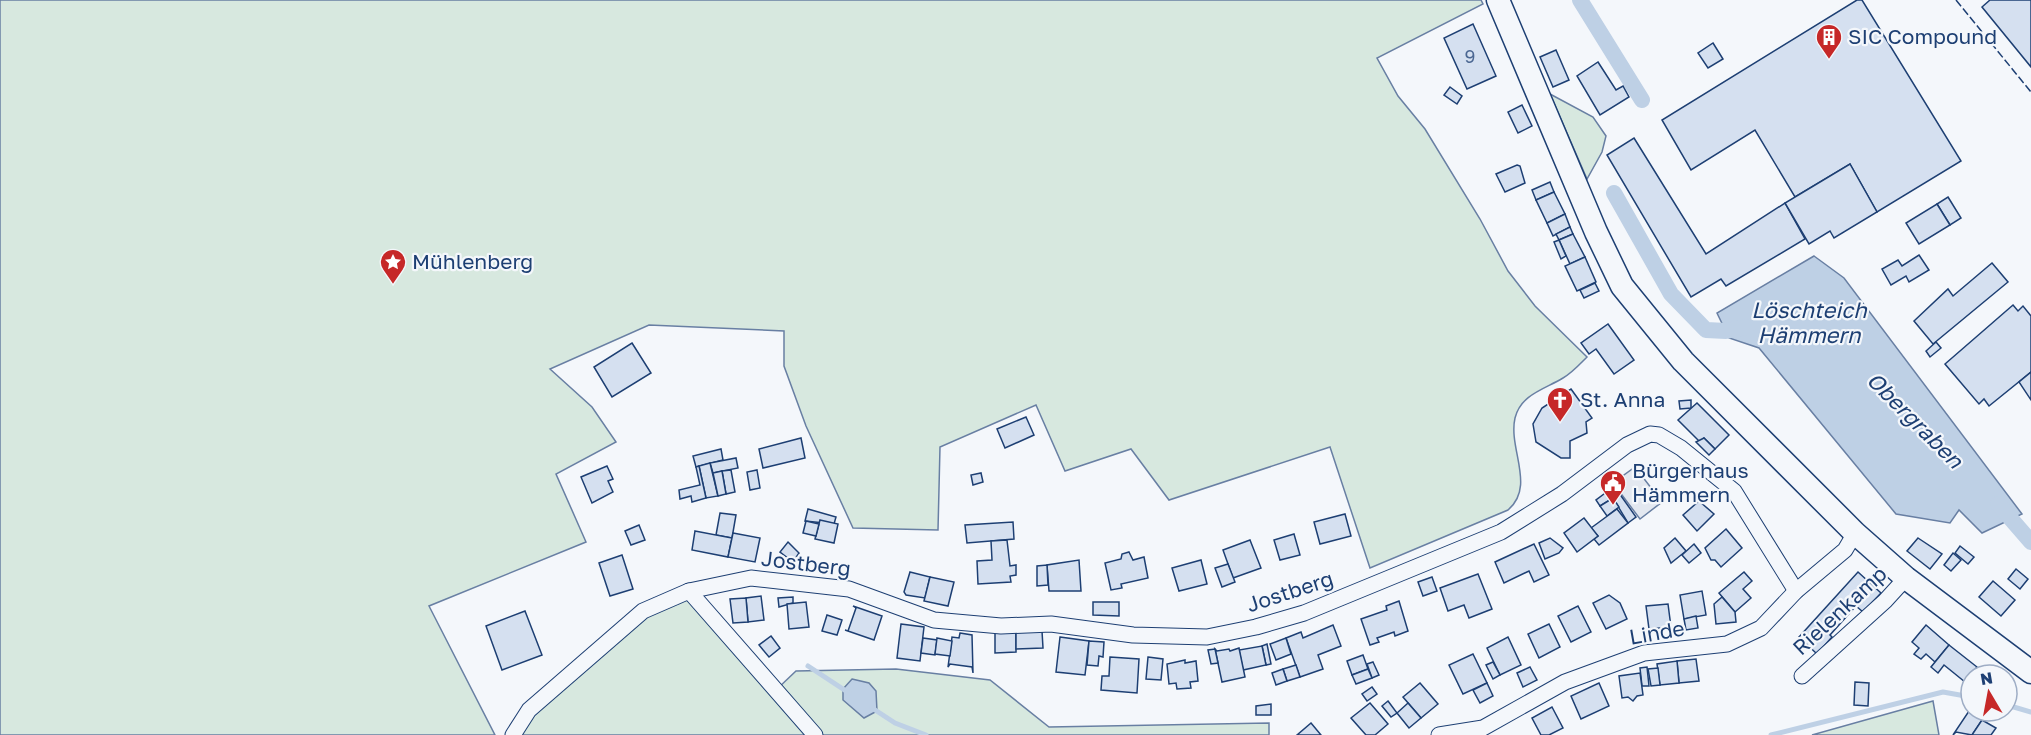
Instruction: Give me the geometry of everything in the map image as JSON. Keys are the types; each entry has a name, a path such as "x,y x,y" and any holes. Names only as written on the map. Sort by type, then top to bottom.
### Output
{"main road":[{"path":"1498,0 1596,232 1622,286 1683,361 1855,533 1906,578 2031,672"}],"street":[{"name":"Jostberg","path":"513,735 529,710 643,611 689,591 751,578 849,589 934,620 1001,626 1051,624 1133,635 1207,637 1256,627 1304,613 1501,532 1562,494 1627,445 1650,434 1659,435 1681,448 1734,491 1796,591"},
{"name":"Linde","path":"1439,735 1483,728 1565,682 1644,653 1727,644 1761,628 1796,591 1845,550 1855,533"},
{"name":"Rielenkamp","path":"1802,675 1885,601 1906,578"},
{"path":"689,591 815,735"}],"shaded area":[{"path":"0,0 1481,0 1483,4 1377,58 1398,96 1425,129 1480,219 1508,271 1535,306 1587,357 1566,376 1534,393 1522,403 1518,410 1514,430 1521,479 1520,490 1508,510 1370,568 1330,447 1169,500 1131,449 1065,471 1036,405 940,447 938,530 853,528 806,426 784,366 784,331 649,325 550,369 592,407 616,442 556,474 586,542 429,606 495,735 0,735"},
{"path":"1550,94 1593,117 1606,136 1602,152 1587,179"},
{"path":"1635,467 1662,502 1640,519 1613,483"},
{"path":"689,591 776,690 796,671 896,669 990,680 1049,727 1269,723 1269,735 513,735 643,611"},
{"path":"1933,701 1939,735 1812,735"}],"water":[{"name":"Löschteich Hämmern","path":"1814,256 1844,278 2022,514 1982,533 1959,510 1950,523 1896,514 1759,348 1729,338 1717,313"},
{"path":"852,679 869,683 876,691 877,711 864,718 843,700 843,689"}],"building":[{"name":"SIC Compound","path":"1857,0 1862,0 1961,161 1877,212 1850,164 1795,197 1755,130 1691,170 1662,120"},
{"path":"1990,0 2031,0 2031,67 1982,7"},
{"path":"1473,24 1496,76 1467,89 1444,38"},
{"path":"1713,43 1723,59 1708,68 1698,53"},
{"path":"1556,50 1569,80 1553,87 1540,57"},
{"path":"1598,62 1616,90 1623,86 1629,97 1600,115 1577,76"},
{"path":"1450,87 1462,96 1457,104 1444,95"},
{"path":"1522,105 1532,126 1518,133 1508,112"},
{"path":"1634,138 1706,254 1785,203 1805,239 1726,286 1721,279 1691,297 1607,155"},
{"path":"1850,164 1877,212 1834,238 1830,231 1809,244 1785,203"},
{"path":"1517,165 1520,166 1525,183 1505,192 1496,174"},
{"path":"1550,182 1554,192 1536,200 1532,190"},
{"path":"1554,192 1565,214 1547,223 1536,200"},
{"path":"1948,197 1961,218 1950,225 1937,204"},
{"path":"1937,204 1950,225 1919,244 1906,223"},
{"path":"1565,214 1570,227 1553,236 1547,223"},
{"path":"1570,227 1573,234 1559,240 1556,234"},
{"path":"1573,234 1585,257 1570,264 1559,240"},
{"path":"1559,240 1566,256 1561,259 1554,242"},
{"path":"1919,255 1929,270 1909,282 1906,276 1891,285 1882,269 1898,260 1902,266"},
{"path":"1585,257 1596,282 1577,291 1565,266"},
{"path":"1992,263 2008,282 1933,344 1914,321 1948,289 1953,296"},
{"path":"1595,283 1599,291 1584,298 1580,290"},
{"path":"2013,305 2018,311 2023,306 2031,316 2031,372 1989,406 1984,399 1979,404 1945,364"},
{"path":"1608,324 1634,360 1614,374 1596,349 1589,354 1581,343"},
{"path":"1936,342 1941,348 1930,357 1926,351"},
{"path":"632,343 651,373 612,397 594,367"},
{"path":"2031,372 2031,400 2019,382"},
{"name":"St. Anna","path":"1571,389 1592,418 1586,422 1587,433 1570,441 1570,458 1561,458 1536,442 1533,424 1542,408"},
{"path":"1691,400 1691,408 1680,409 1679,401"},
{"path":"1697,403 1729,435 1715,449 1704,438 1700,442 1678,420"},
{"path":"1026,417 1034,435 1005,448 997,429"},
{"path":"801,438 805,458 763,468 759,449"},
{"path":"1704,438 1715,449 1709,455 1696,442"},
{"path":"721,449 723,460 696,467 693,456"},
{"path":"736,458 738,468 713,473 710,463"},
{"path":"710,463 718,496 706,498 699,466"},
{"path":"607,466 613,479 608,481 613,492 592,503 581,477"},
{"path":"699,466 706,498 692,502 691,496 680,499 679,490 700,485 696,467"},
{"path":"731,470 735,492 726,494 722,471"},
{"path":"757,470 760,488 750,490 747,472"},
{"path":"722,471 726,494 718,496 713,473"},
{"path":"981,473 983,482 973,485 971,475"},
{"path":"1608,491 1613,498 1600,506 1596,500"},
{"path":"1619,493 1636,517 1628,523 1613,498"},
{"path":"1613,498 1619,507 1607,516 1600,506"},
{"path":"1699,501 1714,514 1697,531 1683,515"},
{"path":"808,509 836,517 834,524 805,521"},
{"path":"1617,509 1628,523 1599,545 1594,539 1598,536 1591,528"},
{"path":"720,513 736,515 732,538 716,535"},
{"path":"1345,514 1351,536 1320,544 1314,522"},
{"path":"1584,518 1598,536 1577,552 1564,533"},
{"path":"820,520 838,524 834,543 815,539"},
{"path":"806,521 819,524 816,536 803,533"},
{"path":"1013,522 1014,539 967,543 965,525"},
{"path":"639,525 645,540 631,545 625,531"},
{"path":"1726,529 1742,548 1721,567 1715,560 1711,560 1705,548"},
{"path":"695,531 732,538 728,557 692,550"},
{"path":"733,533 760,538 755,562 728,557"},
{"path":"1294,534 1300,555 1280,560 1274,540"},
{"path":"1550,538 1563,548 1559,553 1545,559 1539,543"},
{"path":"1675,538 1686,551 1671,563 1664,548"},
{"path":"1918,538 1942,554 1930,569 1907,551"},
{"path":"1007,540 1010,566 1016,565 1016,575 1010,576 1011,582 978,584 977,561 992,560 991,541"},
{"path":"1250,540 1261,568 1233,578 1223,550"},
{"path":"788,542 799,553 793,562 780,552"},
{"path":"1534,544 1549,575 1534,582 1529,571 1504,583 1495,562"},
{"path":"1694,544 1701,553 1689,563 1682,555"},
{"path":"1960,546 1974,557 1968,564 1955,553"},
{"path":"1129,552 1133,560 1144,557 1148,578 1121,584 1122,588 1111,590 1105,563 1121,559 1122,554"},
{"path":"1953,553 1961,560 1951,571 1944,565"},
{"path":"622,555 633,589 610,596 599,563"},
{"path":"1079,560 1081,591 1049,591 1047,565"},
{"path":"1201,560 1207,584 1179,591 1172,568"},
{"path":"1228,564 1235,582 1222,587 1215,568"},
{"path":"1047,565 1048,585 1037,586 1037,566"},
{"path":"2016,569 2028,579 2020,589 2008,579"},
{"path":"910,572 930,577 925,598 906,595 904,592"},
{"path":"1744,572 1752,581 1743,589 1751,598 1735,612 1719,593"},
{"path":"1858,572 1881,593 1863,612 1856,606 1830,635 1832,637 1817,654 1799,637"},
{"path":"1478,574 1492,609 1469,618 1464,605 1448,611 1440,588"},
{"path":"930,577 954,582 948,606 924,601"},
{"path":"1432,577 1437,591 1423,596 1418,582"},
{"path":"1993,581 2015,600 2001,616 1979,597"},
{"path":"1702,591 1706,615 1684,619 1680,595"},
{"path":"1609,595 1620,603 1627,619 1606,629 1593,603"},
{"path":"761,596 764,620 748,622 746,598"},
{"path":"793,597 793,603 779,607 778,598"},
{"path":"1722,597 1735,612 1736,622 1716,624 1714,604"},
{"path":"746,598 748,622 733,623 730,599"},
{"path":"1399,601 1408,631 1395,636 1394,632 1377,638 1379,642 1370,645 1361,619 1387,610 1386,606"},
{"path":"806,602 809,627 789,629 787,604"},
{"path":"1093,602 1119,602 1119,616 1093,615"},
{"path":"1668,604 1671,627 1649,629 1646,606"},
{"path":"853,606 882,616 874,640 845,630 848,631 856,608"},
{"path":"1578,606 1591,632 1571,642 1558,616"},
{"path":"525,611 542,655 502,670 486,626"},
{"path":"827,615 842,620 837,635 822,631"},
{"path":"1696,616 1698,628 1686,630 1684,619"},
{"path":"901,624 924,627 920,661 897,658"},
{"path":"1549,624 1560,647 1539,658 1528,634"},
{"path":"1333,625 1341,646 1318,655 1323,669 1300,677 1286,638 1301,632 1303,638"},
{"path":"1926,625 1949,645 1935,662 1926,654 1921,659 1914,654 1919,648 1912,642"},
{"path":"1016,631 1016,652 995,653 995,632"},
{"path":"1016,631 1042,631 1043,648 1016,649"},
{"path":"960,633 972,635 973,673 972,667 950,664 948,667 952,637 959,638"},
{"path":"771,636 780,648 769,657 759,645"},
{"path":"1060,637 1089,641 1085,675 1056,672"},
{"path":"1508,637 1521,665 1500,675 1487,648"},
{"path":"923,638 937,640 935,655 921,653"},
{"path":"937,638 952,641 950,656 935,654"},
{"path":"1286,638 1291,654 1276,660 1270,644"},
{"path":"1089,641 1104,642 1103,657 1099,656 1098,666 1087,665"},
{"path":"1267,644 1271,664 1266,665 1262,646"},
{"path":"1949,645 1972,663 1959,663 1959,677 1944,665 1938,673 1931,667"},
{"path":"1262,646 1266,665 1243,670 1239,650"},
{"path":"1239,648 1245,677 1222,682 1215,649 1217,651 1229,649 1230,651"},
{"path":"1215,649 1218,663 1211,664 1208,650"},
{"path":"1473,654 1487,683 1463,694 1449,665"},
{"path":"1363,655 1368,669 1352,675 1347,661"},
{"path":"1110,657 1139,659 1137,693 1101,690 1102,676 1109,676"},
{"path":"1148,657 1163,659 1161,680 1146,679"},
{"path":"1696,659 1699,681 1679,683 1677,661"},
{"path":"1185,660 1185,663 1196,661 1198,681 1190,682 1191,688 1177,689 1176,683 1169,684 1167,664"},
{"path":"1677,661 1679,683 1660,685 1657,664"},
{"path":"1373,662 1379,675 1372,678 1367,664"},
{"path":"1493,662 1500,675 1493,679 1486,665"},
{"path":"1296,665 1300,677 1287,681 1283,669"},
{"path":"1530,667 1537,680 1523,687 1517,673"},
{"path":"1647,667 1649,686 1642,686 1640,668"},
{"path":"1658,668 1660,685 1651,686 1648,669"},
{"path":"1283,669 1287,681 1276,685 1272,673"},
{"path":"1368,669 1372,678 1356,684 1352,675"},
{"path":"1640,673 1643,695 1637,696 1633,701 1628,697 1622,698 1619,676"},
{"path":"1855,682 1869,683 1868,706 1854,705"},
{"path":"1420,683 1438,704 1421,718 1403,697"},
{"path":"1487,683 1493,696 1480,703 1473,690"},
{"path":"1599,683 1609,706 1581,719 1571,696"},
{"path":"1372,687 1377,694 1367,701 1362,694"},
{"path":"1388,701 1397,713 1391,717 1382,706"},
{"path":"1370,703 1388,724 1375,735 1366,735 1351,718"},
{"path":"1408,703 1421,718 1409,728 1397,713"},
{"path":"1271,704 1271,715 1256,715 1256,706"},
{"path":"1552,707 1563,728 1549,735 1541,735 1532,718"},
{"path":"1311,723 1321,735 1297,735"},
{"path":"1961,723 1980,723 1972,735 1956,732 1953,735"},
{"path":"1980,723 1987,723 1996,728 1991,735 1972,735"}],"waterway":[{"name":"Obergraben","path":"1580,0 1642,100"},
{"name":"Obergraben","path":"1614,193 1671,294 1706,330 1726,331 1747,327"},
{"name":"Obergraben","path":"1998,504 2031,542"},
{"path":"808,666 849,693"},
{"path":"1771,735 1943,692 1959,695"},
{"path":"872,708 895,723 926,735"},
{"path":"2019,708 2031,712"}],"fence":[{"path":"1956,0 2031,92"}],"place":[{"name":"SIC Compound","path":"1829,60"},
{"name":"Mühlenberg","path":"393,285"},
{"name":"St. Anna","path":"1560,423"},
{"name":"Bürgerhaus Hämmern","path":"1613,506"}]}
